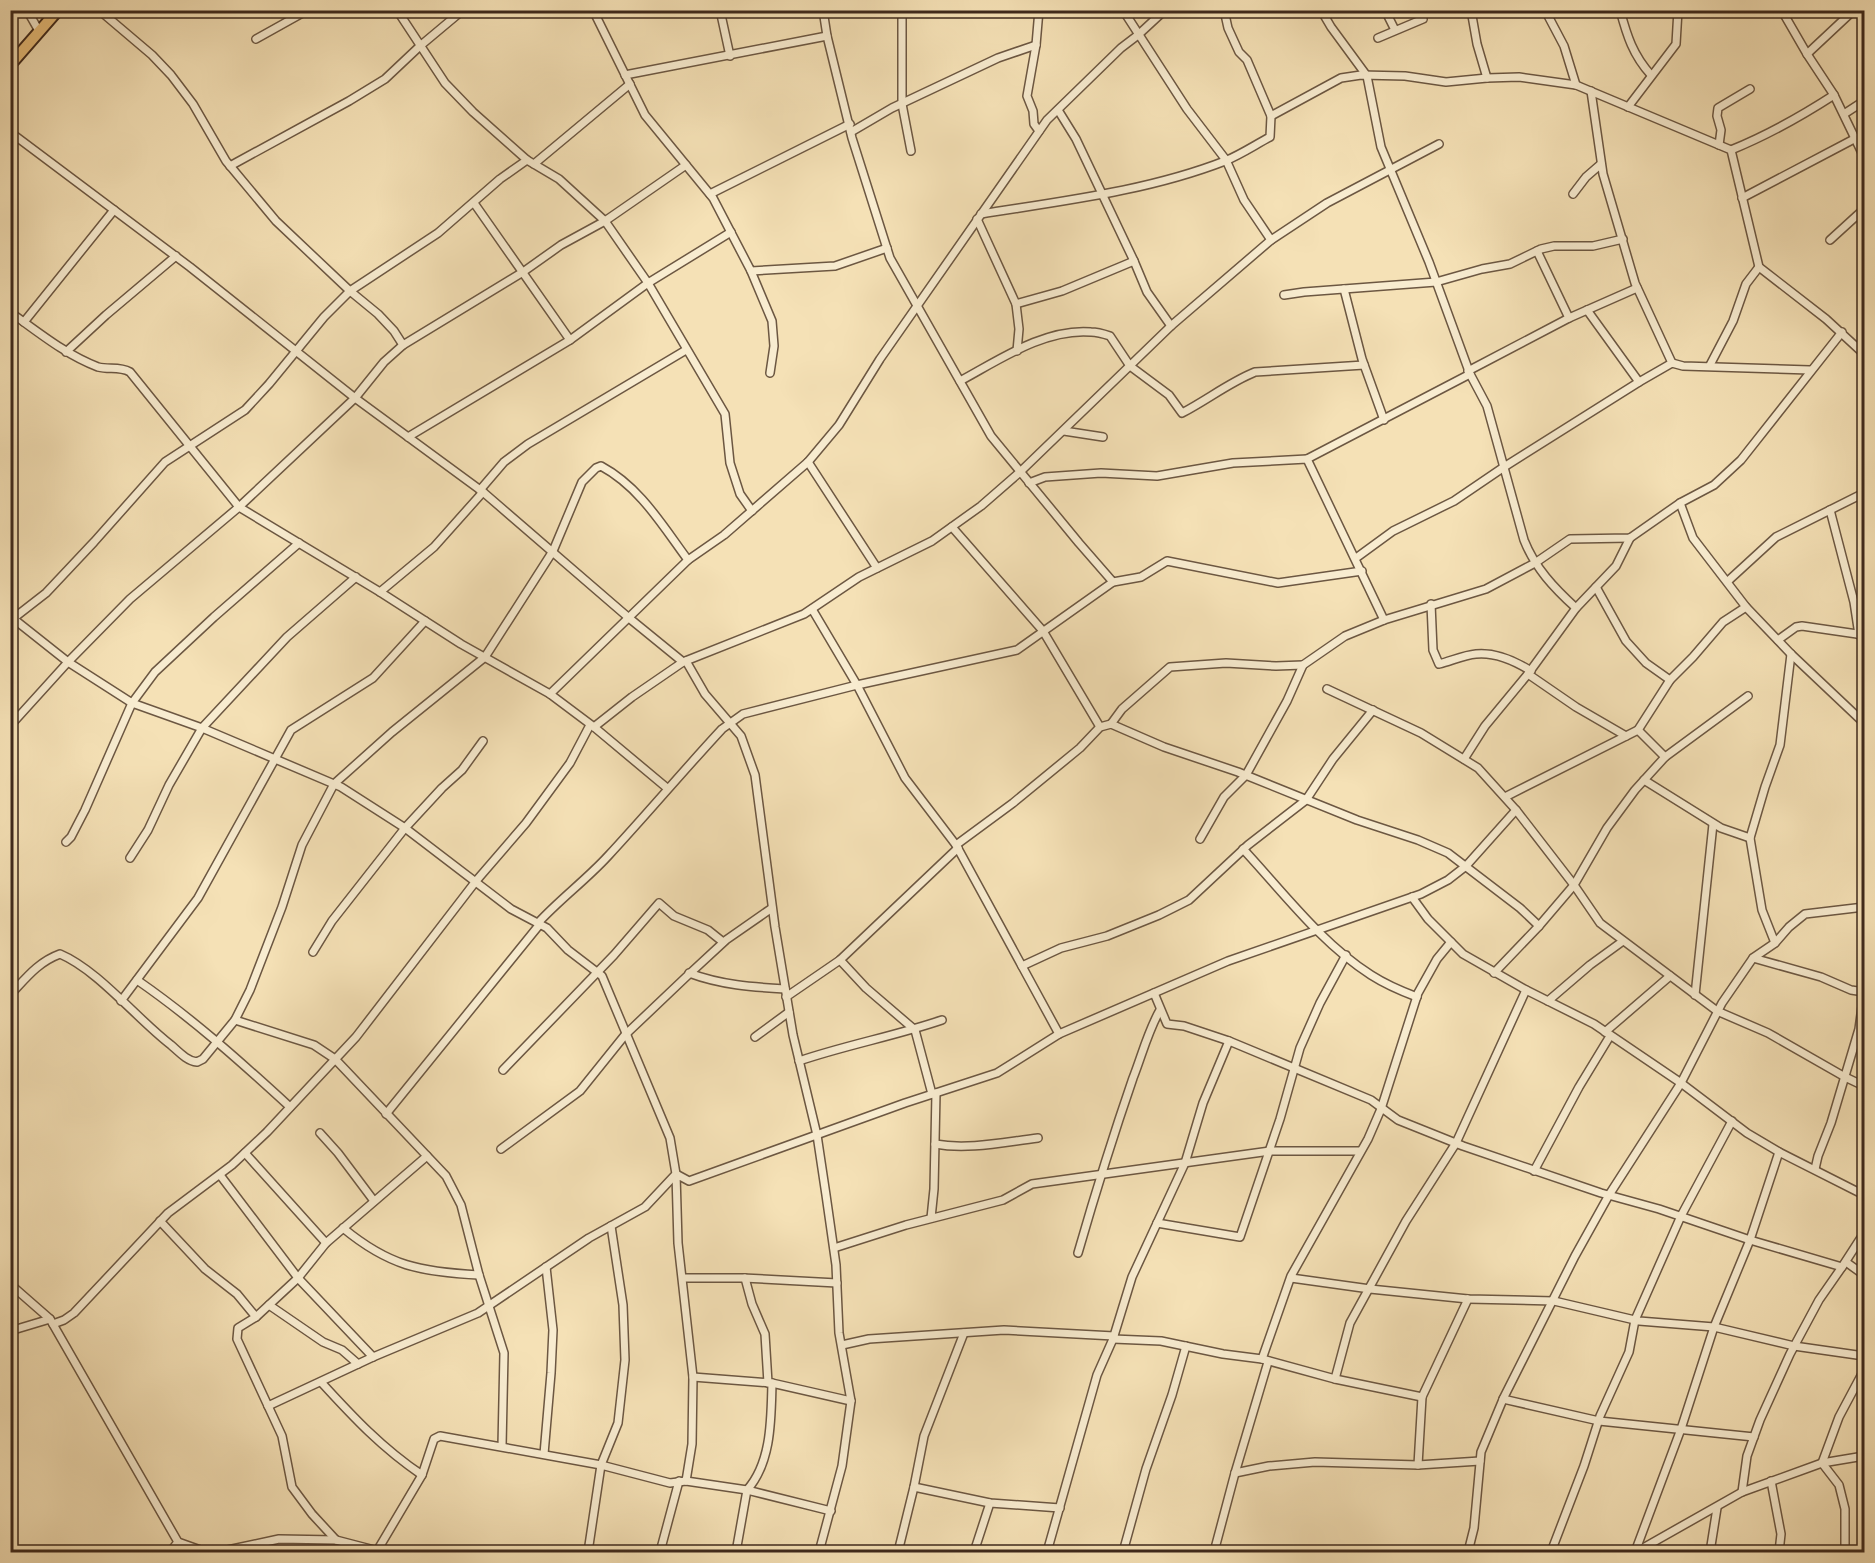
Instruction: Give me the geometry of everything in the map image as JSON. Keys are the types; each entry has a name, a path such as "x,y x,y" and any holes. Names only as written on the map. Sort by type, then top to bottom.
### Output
{"highway":[{"path":"10,65 57,10"}],"street":[{"path":"27,10 39,31"},
{"path":"99,10 152,55 171,75 193,104 230,166 293,239 378,314 403,345"},
{"path":"256,39 308,10"},
{"path":"397,10 445,83 473,112 527,160 559,179 605,221 648,283 724,414 730,463 740,494 752,512"},
{"path":"230,166 385,79 463,10"},
{"path":"593,10 645,115 710,194 751,271 771,321 774,346 770,373"},
{"path":"720,10 730,56"},
{"path":"823,10 827,36 851,132 890,258 992,436 1113,582"},
{"path":"902,10 902,104 911,151"},
{"path":"1039,10 1036,45 1027,96 1034,124 1039,131"},
{"path":"1123,10 1187,109 1226,160 1244,200 1271,240"},
{"path":"550,694 688,560 724,535 808,462 839,425 880,359 1039,131 1121,48 1165,10"},
{"path":"979,217 1103,195 1226,160 1270,136 1271,116 1247,60 1239,52 1228,28 1224,10"},
{"path":"1321,10 1366,76 1381,147 1436,282 1469,372 1487,406 1524,540 1535,563 1562,596 1576,608"},
{"path":"1385,10 1395,30"},
{"path":"1471,10 1477,44 1487,78"},
{"path":"1545,10 1564,46 1576,85"},
{"path":"1620,10 1626,34 1638,61 1652,75"},
{"path":"1628,107 1676,44 1678,10"},
{"path":"1784,10 1785,16 1807,54 1834,95 1864,157"},
{"path":"1807,54 1854,10"},
{"path":"1377,38 1423,19"},
{"path":"625,75 827,36"},
{"path":"851,132 902,104 998,58 1036,45"},
{"path":"1271,116 1341,78 1405,76 1446,82 1519,76 1576,85 1731,150 1796,120 1834,95"},
{"path":"534,164 630,84"},
{"path":"1719,145 1721,130 1717,116 1718,108 1750,90"},
{"path":"1591,92 1603,174 1637,288 1672,363"},
{"path":"1844,114 1864,101"},
{"path":"1058,110 1076,139 1147,292 1171,326"},
{"path":"710,194 850,124"},
{"path":"10,132 176,256 355,398 481,491 629,618 685,661 705,694 741,736 755,776 772,908 789,1012 817,1135 834,1248 839,1333 851,1401 842,1466 819,1552"},
{"path":"1742,198 1856,138"},
{"path":"10,1331 64,1320 74,1313 160,1221 220,1174 267,1132 356,1037 476,881 533,814 570,763 592,726 685,661 773,627 812,609 859,577 932,541 981,506 1020,472 1171,326 1271,240 1327,203 1439,144"},
{"path":"1731,150 1759,267 1842,332 1864,354"},
{"path":"527,160 500,179 438,233 350,291 244,410 165,462 45,593 11,619 68,662 132,703 202,728 334,784 405,828 522,917 539,923 568,950 602,976 669,1138 676,1174 678,1243 693,1377 692,1444 660,1552"},
{"path":"1574,194 1586,177 1602,164"},
{"path":"10,726 130,599 239,507 355,398 384,362 403,345 605,221 686,165"},
{"path":"474,203 570,340"},
{"path":"1830,240 1864,208"},
{"path":"24,322 114,210"},
{"path":"979,217 1016,304 1019,329 1017,351"},
{"path":"408,437 570,340 648,283 731,232"},
{"path":"1284,295 1436,282 1510,264 1537,251 1554,246 1593,246 1623,239"},
{"path":"751,271 835,266 887,248"},
{"path":"1537,251 1569,318"},
{"path":"66,352 176,256"},
{"path":"1016,304 1062,291 1134,261"},
{"path":"1710,365 1733,321 1746,284 1759,267"},
{"path":"1029,483 1045,477 1101,473 1157,476 1233,463 1306,459 1384,420 1569,318 1637,288"},
{"path":"1344,289 1364,365 1384,420"},
{"path":"1587,310 1639,382"},
{"path":"10,312 66,352 99,367 122,368 130,372 239,507 425,621 550,694 667,788"},
{"path":"960,381 1017,351 1048,338 1069,333 1092,332 1110,336 1130,366 1169,395 1182,413 1212,397 1239,378 1255,372 1364,365"},
{"path":"1464,759 1485,726 1530,673 1576,608 1616,566 1630,538 1680,503 1714,485 1742,460 1810,370 1842,332"},
{"path":"380,592 434,547 504,462 528,444 687,350"},
{"path":"1356,558 1393,531 1454,501 1504,467 1672,363 1683,366 1710,365 1810,370"},
{"path":"1064,430 1103,437"},
{"path":"1306,459 1356,558 1384,620"},
{"path":"808,462 877,568"},
{"path":"10,995 33,969 49,958 60,954 70,958 191,1062 203,1059 235,1020 250,990 282,907 302,845 334,784 392,732 485,657 553,551 582,483 596,468 601,466 625,482 650,507 688,560"},
{"path":"1728,581 1776,537 1864,493"},
{"path":"1680,503 1693,538 1746,607 1791,654 1864,723"},
{"path":"1778,640 1796,627 1802,626 1862,635 1830,510"},
{"path":"952,527 1043,631 1100,727"},
{"path":"689,973 710,981 786,993 840,960 957,847 1080,748 1100,727 1111,724 1122,710 1170,667 1226,663 1302,665 1345,636 1431,604 1486,589 1535,563 1570,539 1630,538"},
{"path":"66,842 85,810 132,703 155,672 299,543"},
{"path":"386,1114 555,905 577,888 609,855 722,729 743,714 857,685 1017,650 1113,582 1141,577 1167,561 1278,583 1362,571"},
{"path":"130,858 148,830 169,784 202,728 287,637 356,577"},
{"path":"1596,587 1626,641 1646,663 1670,680"},
{"path":"1431,604 1433,650 1439,664 1476,654 1496,655 1518,663 1576,707 1626,736"},
{"path":"1505,797 1638,730 1670,680 1723,622 1746,607"},
{"path":"812,609 857,685 905,778 957,847 1059,1034"},
{"path":"121,1001 198,898 291,730 374,678 425,621"},
{"path":"1775,942 1762,910 1750,838 1780,745 1791,654"},
{"path":"1200,839 1224,797 1246,775 1287,701 1302,665"},
{"path":"1327,689 1421,733 1478,768 1516,810 1574,885 1600,923 1695,995 1717,1011 1768,1033 1864,1086"},
{"path":"1494,973 1574,885 1607,828 1665,757 1748,696"},
{"path":"1022,966 1061,948 1107,936 1189,900 1243,849 1306,800 1333,759 1373,710"},
{"path":"1111,724 1164,747 1246,775 1357,820 1418,840 1448,853 1520,908 1539,926"},
{"path":"1638,730 1665,757"},
{"path":"313,952 333,921 405,828 441,788 462,770 483,741"},
{"path":"1644,780 1713,824 1750,838"},
{"path":"676,1174 689,1181 997,1072 1059,1034 1228,961 1412,897 1448,880 1466,866 1516,810"},
{"path":"1695,995 1713,824"},
{"path":"1243,849 1318,930 1346,955 1371,975 1417,997"},
{"path":"1412,897 1428,919 1463,954 1608,1034 1779,1152 1864,1195"},
{"path":"503,1071 659,903 674,916 708,930 723,942"},
{"path":"1468,1552 1474,1528 1481,1452 1503,1399 1575,1256 1609,1195 1681,1083 1717,1011 1754,958 1805,914 1864,907"},
{"path":"501,1149 580,1091 625,1035 689,973 723,942 772,908"},
{"path":"1548,1001 1590,965 1623,941"},
{"path":"1214,1552 1265,1360 1291,1278 1368,1139 1381,1109 1417,997 1437,959 1452,942"},
{"path":"1156,1223 1240,1237 1296,1069 1300,1048 1346,955"},
{"path":"1754,958 1821,977 1851,990 1864,992 1859,1029 1815,1169"},
{"path":"840,960 866,988 915,1030 934,1093 935,1144 931,1218"},
{"path":"1534,1171 1608,1034 1670,976"},
{"path":"137,980 177,1007 217,1040 290,1107"},
{"path":"1335,1379 1350,1323 1406,1221 1456,1143 1526,990"},
{"path":"1154,993 1167,1024 1184,1026 1230,1041 1371,1100 1398,1120 1534,1171 1681,1216 1750,1240 1844,1264 1864,1275"},
{"path":"1078,1253 1101,1174 1150,1031 1160,1010"},
{"path":"755,1036 789,1012"},
{"path":"235,1020 314,1045 335,1059 446,1176 461,1205 479,1275 504,1353 502,1446"},
{"path":"799,1061 836,1048 915,1030 942,1020"},
{"path":"1047,1552 1097,1375 1114,1337 1132,1277 1185,1163 1203,1103 1230,1041"},
{"path":"1551,1552 1599,1420 1629,1352 1635,1320 1681,1216 1732,1121"},
{"path":"320,1133 338,1153 374,1202"},
{"path":"935,1144 950,1147 1038,1138"},
{"path":"834,1248 931,1218 1003,1200 1032,1184 1270,1150 1360,1151"},
{"path":"1635,1552 1681,1429 1714,1328 1750,1240 1779,1152"},
{"path":"245,1153 326,1243"},
{"path":"336,1540 312,1514 292,1487 282,1436 237,1334 238,1328 256,1317 298,1278 326,1243 426,1156"},
{"path":"220,1174 298,1278 373,1357"},
{"path":"268,1406 373,1357 478,1312 611,1226 645,1208 676,1174"},
{"path":"160,1221 205,1269 237,1294 256,1317"},
{"path":"588,1552 601,1465 618,1423 625,1360 623,1305 611,1226"},
{"path":"343,1228 362,1244 402,1265 441,1273 479,1275"},
{"path":"1742,1492 1747,1456 1760,1420 1794,1346 1819,1300 1864,1233"},
{"path":"544,1454 553,1330 546,1267"},
{"path":"683,1278 744,1278 837,1283"},
{"path":"736,1552 747,1490 753,1483 763,1460 771,1427 770,1383 765,1334 744,1278"},
{"path":"1291,1278 1370,1290 1468,1299 1554,1301 1635,1320 1714,1328 1794,1346 1864,1356"},
{"path":"10,1284 51,1321 178,1542 206,1552 223,1551 279,1539 336,1540 379,1552 422,1475 434,1439 440,1436 601,1465 670,1483 682,1481 747,1490 831,1511"},
{"path":"1418,1465 1422,1397 1468,1299"},
{"path":"269,1305 323,1342 342,1350 358,1364"},
{"path":"842,1345 869,1339 1004,1330 1161,1341 1265,1360 1335,1379 1422,1397"},
{"path":"898,1552 924,1436 964,1333"},
{"path":"1123,1552 1146,1469 1172,1395 1186,1346"},
{"path":"1822,1463 1839,1417 1864,1370"},
{"path":"693,1377 770,1383 851,1401"},
{"path":"321,1382 361,1426 393,1455 422,1475"},
{"path":"1503,1399 1599,1420 1754,1437"},
{"path":"1635,1552 1742,1492 1822,1463 1864,1456"},
{"path":"1235,1473 1269,1466 1315,1462 1418,1465 1480,1461"},
{"path":"1822,1463 1839,1485 1845,1509 1845,1552"},
{"path":"1771,1481 1781,1534 1779,1552"},
{"path":"914,1487 990,1503 1060,1509"},
{"path":"974,1552 990,1503"},
{"path":"1710,1552 1717,1508"},
{"path":"170,1552 178,1542"}]}
